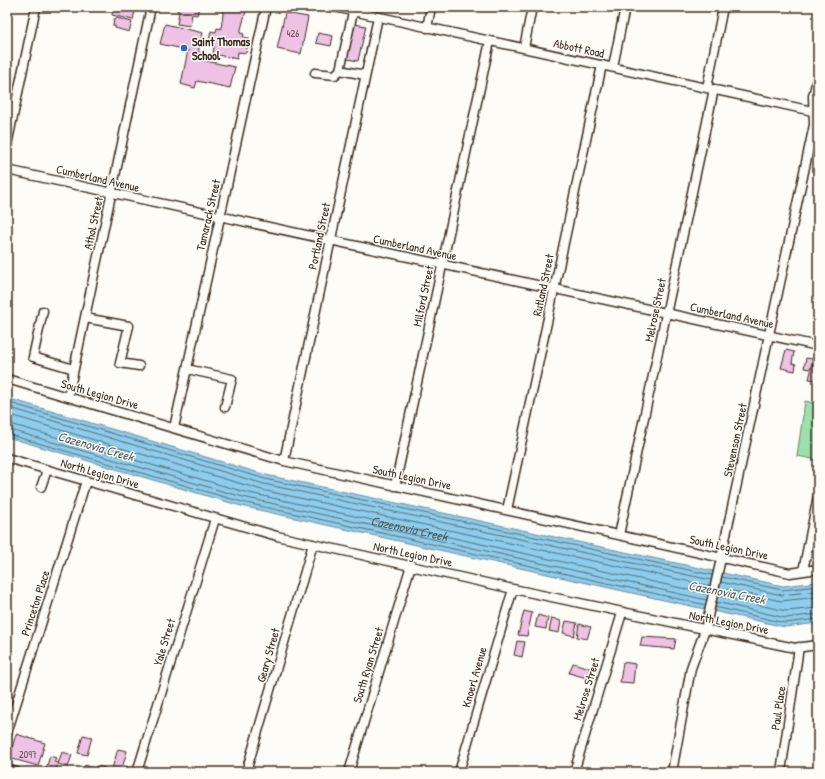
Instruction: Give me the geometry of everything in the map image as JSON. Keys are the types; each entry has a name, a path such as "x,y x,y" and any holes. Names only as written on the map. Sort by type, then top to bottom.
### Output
{"street":[{"path":"7,145 36,7"},
{"name":"Athol Street","path":"68,397 151,7"},
{"name":"Tamarack Street","path":"174,428 266,7"},
{"name":"Abbott Road","path":"334,7 816,112"},
{"path":"427,28 431,7"},
{"path":"524,48 532,7"},
{"path":"613,67 625,7"},
{"name":"Melrose Street","path":"619,534 666,313 710,88 723,7"},
{"path":"315,73 335,75 340,70 353,12"},
{"name":"Portland Street","path":"284,461 378,17"},
{"name":"Milford Street","path":"395,486 490,41"},
{"name":"Rutland Street","path":"507,510 602,65"},
{"path":"340,70 365,75"},
{"name":"Stevenson Street","path":"672,772 691,668 706,626 770,336 814,125 816,112 813,96 818,75"},
{"name":"Cumberland Avenue","path":"7,170 818,346"},
{"path":"43,311 33,358 74,369"},
{"path":"85,318 129,326 120,363 139,366"},
{"path":"187,369 232,380 225,407"},
{"name":"South Legion Drive","path":"7,379 284,461 619,534 721,560 790,572 818,569"},
{"name":"North Legion Drive","path":"7,458 215,519 313,544 622,612 706,626 794,648 818,645"},
{"path":"41,487 47,470"},
{"name":"Princeton Place","path":"7,731 86,481"},
{"path":"803,571 818,496"},
{"name":"Yale Street","path":"137,772 215,519"},
{"name":"Geary Street","path":"246,772 313,544"},
{"name":"South Ryan Street","path":"349,772 410,566"},
{"name":"Knoerl Avenue","path":"459,772 513,589"},
{"name":"Melrose Street","path":"574,772 622,612"},
{"name":"Paul Place","path":"781,772 799,647"},
{"path":"7,769 16,772"}],"green space":[{"path":"805,401 818,404 818,460 797,456"}],"water":[{"name":"Cazenovia Creek","path":"7,398 266,475 783,586 818,582 818,623 785,627 241,506 7,437"}],"building":[{"path":"113,7 135,11 133,20 112,15"},
{"path":"178,7 199,7 197,15 192,14 190,26 177,24 179,12 177,11"},
{"path":"224,7 247,7 240,33 244,34 243,37 249,38 246,53 238,52 237,59 213,54 214,46 208,45 211,31 216,32 217,28 221,29"},
{"path":"285,13 308,17 301,54 277,49"},
{"path":"117,18 132,22 129,32 113,26 114,19"},
{"path":"165,24 203,33 198,52 203,53 201,60 235,67 230,88 197,81 195,88 181,84 188,50 160,44"},
{"path":"354,24 366,26 358,61 347,59"},
{"path":"318,33 333,36 331,46 316,43"},
{"path":"786,350 794,352 792,363 796,364 795,371 781,368"},
{"path":"806,358 813,359 810,369 804,368"},
{"path":"814,359 818,360 818,380 809,379"},
{"path":"524,611 532,613 527,636 518,635"},
{"path":"538,615 548,618 546,629 535,627"},
{"path":"552,618 561,621 559,633 549,631"},
{"path":"566,621 577,623 574,636 563,633"},
{"path":"579,624 591,627 587,639 577,637"},
{"path":"642,637 676,639 674,649 640,646"},
{"path":"517,641 525,642 522,657 514,655"},
{"path":"623,662 635,664 633,683 620,682"},
{"path":"573,663 590,668 587,678 569,673"},
{"path":"16,734 45,743 38,766 9,758"},
{"path":"83,735 92,737 87,755 78,753"},
{"path":"118,749 127,751 123,765 128,767 127,772 111,772"},
{"path":"62,752 72,755 68,767 58,764"},
{"path":"50,756 56,758 54,762 58,763 55,772 45,772"},
{"path":"85,765 93,768 92,772 83,772"},
{"path":"96,766 105,768 104,772 94,772"}],"place":[{"name":"Saint Thomas School","path":"184,48"}]}
